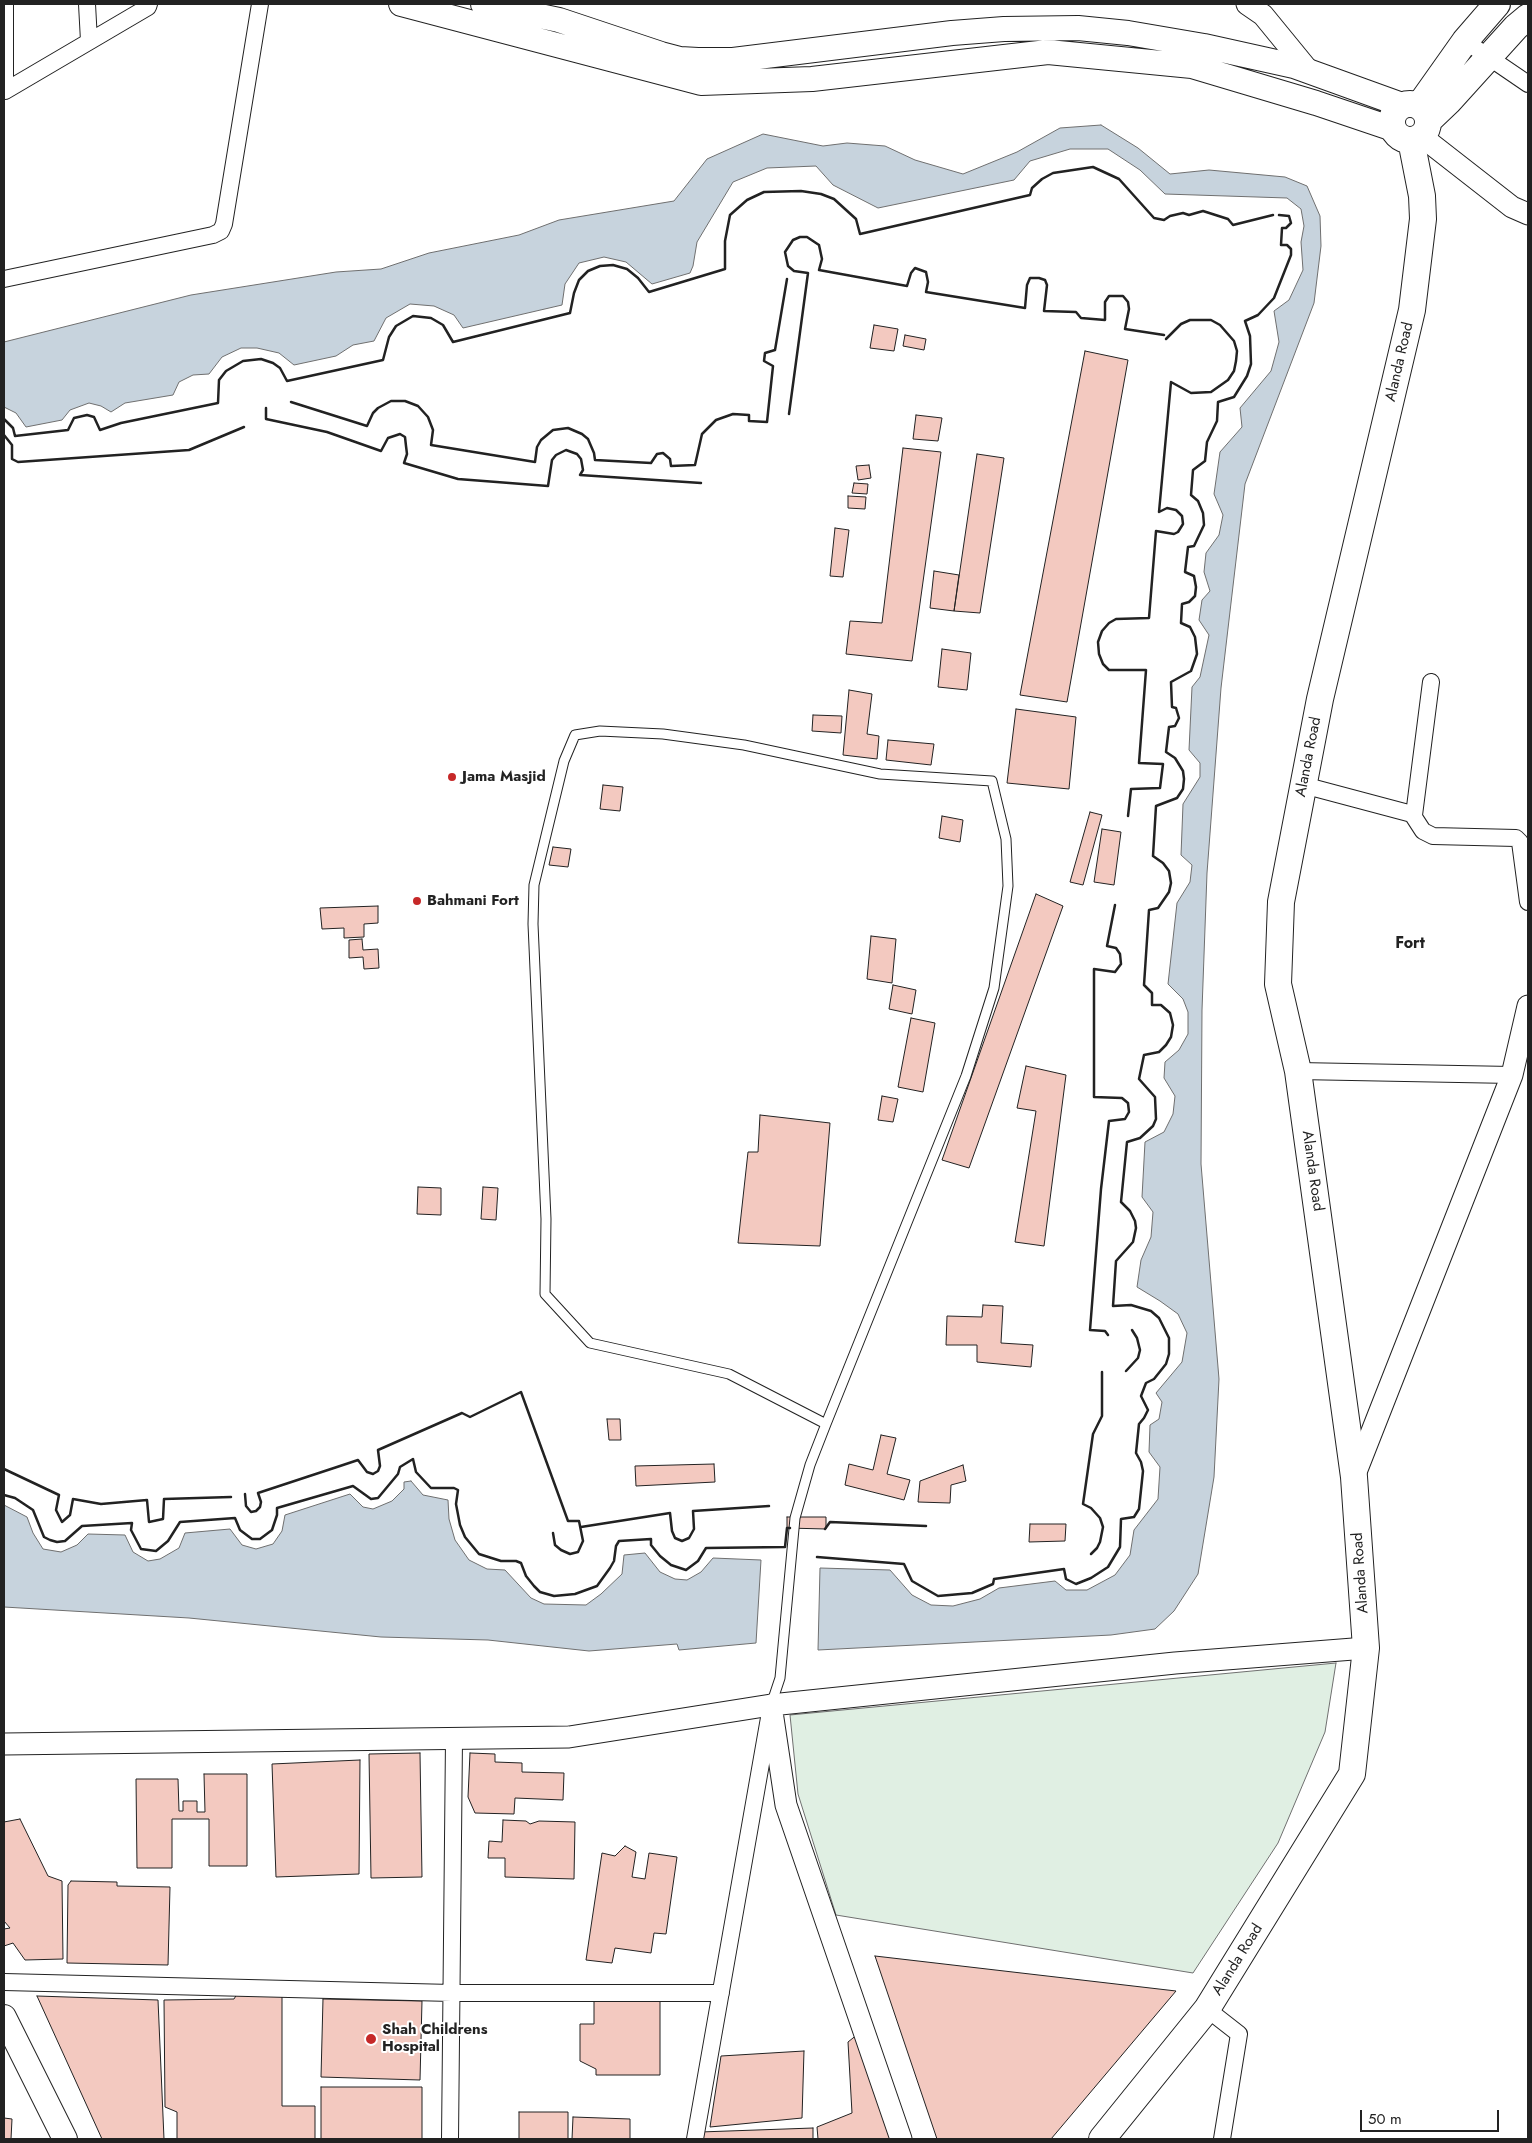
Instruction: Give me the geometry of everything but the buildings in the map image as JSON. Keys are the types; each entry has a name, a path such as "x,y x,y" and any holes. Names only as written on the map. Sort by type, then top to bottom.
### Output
{"main road":[{"path":"401,4 701,83 812,79 1048,52 1192,66 1316,103 1412,123 1449,101 1528,17"},
{"path":"483,4 559,20 661,54 680,59 698,60 743,59 952,33 1048,27 1078,28 1168,40 1294,66 1308,70 1412,123"},
{"path":"1412,123 1465,41 1497,4"},
{"name":"Alanda Road","path":"1102,2139 1207,2009 1352,1774 1366,1648 1354,1477 1298,1070 1278,984 1281,902 1320,698 1412,310 1423,219 1422,196 1412,123"},
{"path":"4,2017 65,2139"}],"street":[{"path":"4,93 5,4"},
{"path":"87,4 89,41"},
{"path":"4,93 148,7 149,4"},
{"path":"4,279 213,235 221,231 224,224 260,4"},
{"path":"1247,4 1263,15 1308,70"},
{"path":"1465,41 1528,84"},
{"path":"1412,123 1512,207 1528,214"},
{"path":"1431,682 1414,815 1424,831 1433,836 1513,838 1519,840 1528,902"},
{"path":"1303,785 1414,815"},
{"path":"1354,1477 1512,1075 1528,1006"},
{"path":"1298,1070 1512,1075"},
{"path":"4,1744 569,1737 771,1705 1175,1663 1366,1648"},
{"path":"694,2139 771,1705"},
{"path":"771,1705 786,1805 901,2139"},
{"path":"450,2139 454,1739"},
{"path":"4,1982 452,1993 720,1992"},
{"path":"1207,2009 1240,2034 1222,2139"}],"lane":[{"path":"771,1705 780,1678 795,1518 810,1464 966,1076 994,988 1008,886 1006,839 992,781 880,774 744,745 663,734 600,731 575,735 564,761 534,885 533,924 546,1219 545,1294 590,1343 729,1374 826,1424"}],"green space":[{"path":"1336,1663 1325,1732 1278,1843 1193,1973 836,1915 798,1794 790,1715"}],"shaded area":[{"path":"1101,125 1138,148 1170,174 1209,170 1285,177 1307,186 1320,216 1321,246 1314,303 1245,484 1221,688 1207,873 1202,1010 1201,1164 1219,1379 1214,1477 1198,1574 1174,1611 1155,1629 1111,1635 818,1650 820,1568 890,1570 912,1595 931,1605 953,1606 980,1599 999,1588 1055,1581 1066,1590 1087,1590 1115,1575 1130,1555 1134,1530 1158,1499 1160,1467 1149,1452 1150,1425 1159,1419 1162,1402 1156,1393 1182,1362 1187,1333 1178,1314 1137,1287 1141,1260 1151,1237 1153,1212 1142,1197 1145,1142 1164,1132 1173,1114 1175,1096 1164,1078 1165,1062 1179,1050 1188,1034 1188,1012 1183,999 1168,984 1177,903 1190,882 1192,865 1181,855 1183,804 1200,777 1200,763 1189,750 1192,687 1200,677 1209,635 1199,620 1202,600 1210,591 1204,572 1206,553 1219,535 1223,515 1214,494 1220,452 1242,427 1240,408 1271,371 1279,342 1274,311 1289,300 1303,270 1301,242 1304,226 1301,209 1287,198 1165,194 1140,170 1108,149 1070,149 1030,161 1014,180 878,208 833,185 816,166 767,168 733,182 697,242 690,273 652,284 626,262 604,257 579,263 565,284 562,305 463,328 454,315 434,306 410,304 386,318 374,341 353,345 336,356 294,365 279,353 257,348 241,348 222,357 209,374 193,375 179,382 173,395 125,403 111,412 101,406 89,403 70,410 62,420 26,427 16,413 4,407 4,342 191,295 336,272 381,269 429,253 519,235 559,220 674,201 707,159 763,134 823,146 847,143 885,146 915,160 963,174 1017,152 1060,128"},
{"path":"411,1481 423,1495 448,1500 449,1519 455,1540 469,1560 487,1569 505,1570 531,1598 544,1604 586,1605 622,1574 624,1555 645,1553 660,1572 675,1579 687,1580 701,1572 713,1558 761,1560 756,1643 679,1650 677,1644 589,1651 488,1640 381,1637 189,1618 4,1607 4,1505 27,1517 33,1533 43,1549 61,1552 77,1545 88,1534 125,1535 133,1552 148,1561 160,1559 179,1548 185,1533 230,1529 242,1545 256,1549 273,1544 282,1531 285,1515 350,1494 363,1507 373,1509 392,1501 404,1489 404,1482"}],"wall":[{"path":"4,419 13,428 15,436 68,430 74,418 87,415 94,417 100,430 121,423 218,403 219,380 226,371 243,361 261,359 273,363 280,368 287,381 383,360 389,337 396,326 413,316 431,318 443,325 453,342 570,313 579,280 588,271 600,266 613,265 627,269 638,278 649,292 725,269 725,241 730,215 747,200 764,192 801,191 821,194 834,199 856,219 860,234 1030,195 1032,188 1042,179 1053,173 1093,167 1119,179 1154,218 1164,220 1170,216 1183,213 1189,215 1203,211 1228,219 1233,225 1273,215"},
{"path":"817,1557 904,1564 912,1581 938,1596 972,1593 993,1584 994,1579 1064,1569 1066,1579 1076,1584 1091,1578 1108,1567 1120,1547 1121,1519 1134,1517 1139,1509 1143,1471 1136,1453 1139,1424 1148,1410 1141,1396 1146,1383 1154,1379 1166,1364 1169,1354 1169,1338 1159,1318 1151,1311 1131,1305 1113,1306 1116,1261 1133,1242 1136,1228 1130,1211 1121,1202 1127,1142 1140,1138 1153,1126 1156,1119 1155,1097 1139,1079 1144,1055 1159,1052 1166,1045 1171,1037 1173,1025 1170,1013 1161,1005 1152,1005 1152,993 1144,985 1149,910 1158,908 1169,892 1171,883 1169,871 1163,863 1153,856 1156,806 1177,798 1183,789 1183,771 1175,758 1166,752 1169,727 1175,726 1179,718 1176,708 1172,707 1171,682 1191,671 1197,654 1195,637 1190,627 1181,623 1182,604 1189,602 1195,596 1196,587 1194,576 1185,572 1188,547 1194,546 1204,525 1203,513 1198,501 1191,495 1193,470 1205,461 1207,442 1217,421 1218,402 1234,397 1247,376 1251,364 1250,336 1245,321 1258,315 1274,298 1291,255 1291,249 1287,245 1281,245 1282,228 1286,228 1291,223 1289,216 1279,215"},
{"path":"789,414 808,273 794,271 788,266 785,252 793,240 800,237 807,237 819,245 822,259 819,270 907,286 911,273 915,268 926,272 928,282 926,292 1025,308 1027,285 1030,278 1039,278 1045,280 1047,285 1044,311 1076,312 1081,318 1105,320 1105,302 1109,296 1123,296 1128,302 1129,309 1125,329 1164,335"},
{"path":"291,402 367,426 373,413 378,408 391,401 405,401 418,406 428,417 433,430 431,445 535,462 537,447 541,440 553,430 568,428 588,439 595,460 651,463 657,454 663,453 670,459 671,466 695,465 702,434 716,420 733,414 749,415 749,421 767,422 773,366 764,361 765,353 775,350 787,279"},
{"path":"1128,816 1131,789 1160,788 1163,764 1139,763 1146,670 1109,670 1103,664 1099,654 1098,642 1102,631 1109,623 1116,619 1149,618 1156,531 1174,534 1178,532 1183,524 1182,516 1176,510 1167,508 1159,512 1171,382 1191,393 1211,392 1228,380 1234,371 1237,351 1234,341 1220,325 1211,320 1190,320 1181,324 1166,339"},
{"path":"266,408 266,419 327,432 381,451 388,438 400,434 405,437 407,454 404,463 458,479 548,486 552,460 556,455 566,450 577,454 581,459 583,470 580,475 701,483"},
{"path":"4,435 12,445 12,459 18,462 189,450 244,427"},
{"path":"1108,1335 1105,1331 1090,1330 1101,1189 1109,1121 1125,1119 1129,1112 1128,1103 1122,1098 1094,1097 1094,969 1115,972 1121,964 1120,954 1116,948 1107,946 1115,905"},
{"path":"1126,1371 1138,1358 1140,1350 1137,1338 1132,1330"},
{"path":"1091,1554 1100,1542 1103,1527 1100,1518 1091,1508 1083,1504 1093,1434 1102,1416 1102,1372"},
{"path":"245,1494 246,1506 251,1512 256,1511 260,1507 261,1502 258,1493 358,1460 367,1472 373,1474 378,1471 380,1466 378,1450 462,1413 470,1417 521,1392 568,1521 579,1521 583,1541 578,1552 570,1554 561,1550 555,1545 553,1533"},
{"path":"4,1495 15,1498 33,1510 44,1537 50,1540 57,1542 65,1541 82,1526 132,1523 131,1530 141,1549 156,1551 168,1541 180,1522 235,1518 240,1530 252,1539 260,1539 272,1530 277,1515 277,1508 353,1486 371,1499 378,1498 398,1474 400,1467 413,1459 416,1472 431,1488 454,1488 458,1490 456,1504 460,1525 465,1537 479,1554 501,1561 521,1563 526,1576 534,1586 540,1592 554,1596 575,1594 597,1586 614,1561 616,1546 619,1541 651,1539 651,1545 660,1556 671,1565 686,1570 698,1561 706,1548 785,1547 787,1528 790,1528"},
{"path":"4,1469 59,1495 56,1510 62,1522 70,1515 73,1499 101,1504 147,1500 149,1522 163,1519 164,1499 231,1497"},
{"path":"581,1527 670,1513 672,1531 675,1538 682,1541 689,1538 694,1529 693,1511 769,1506"},
{"path":"825,1529 830,1522 926,1526"}],"place":[{"name":"Jama Masjid","path":"452,777"},
{"name":"Bahmani Fort","path":"417,901"},
{"name":"Shah Childrens Hospital","path":"371,2039"}],"district":[{"name":"Fort","path":"1410,944"}]}
